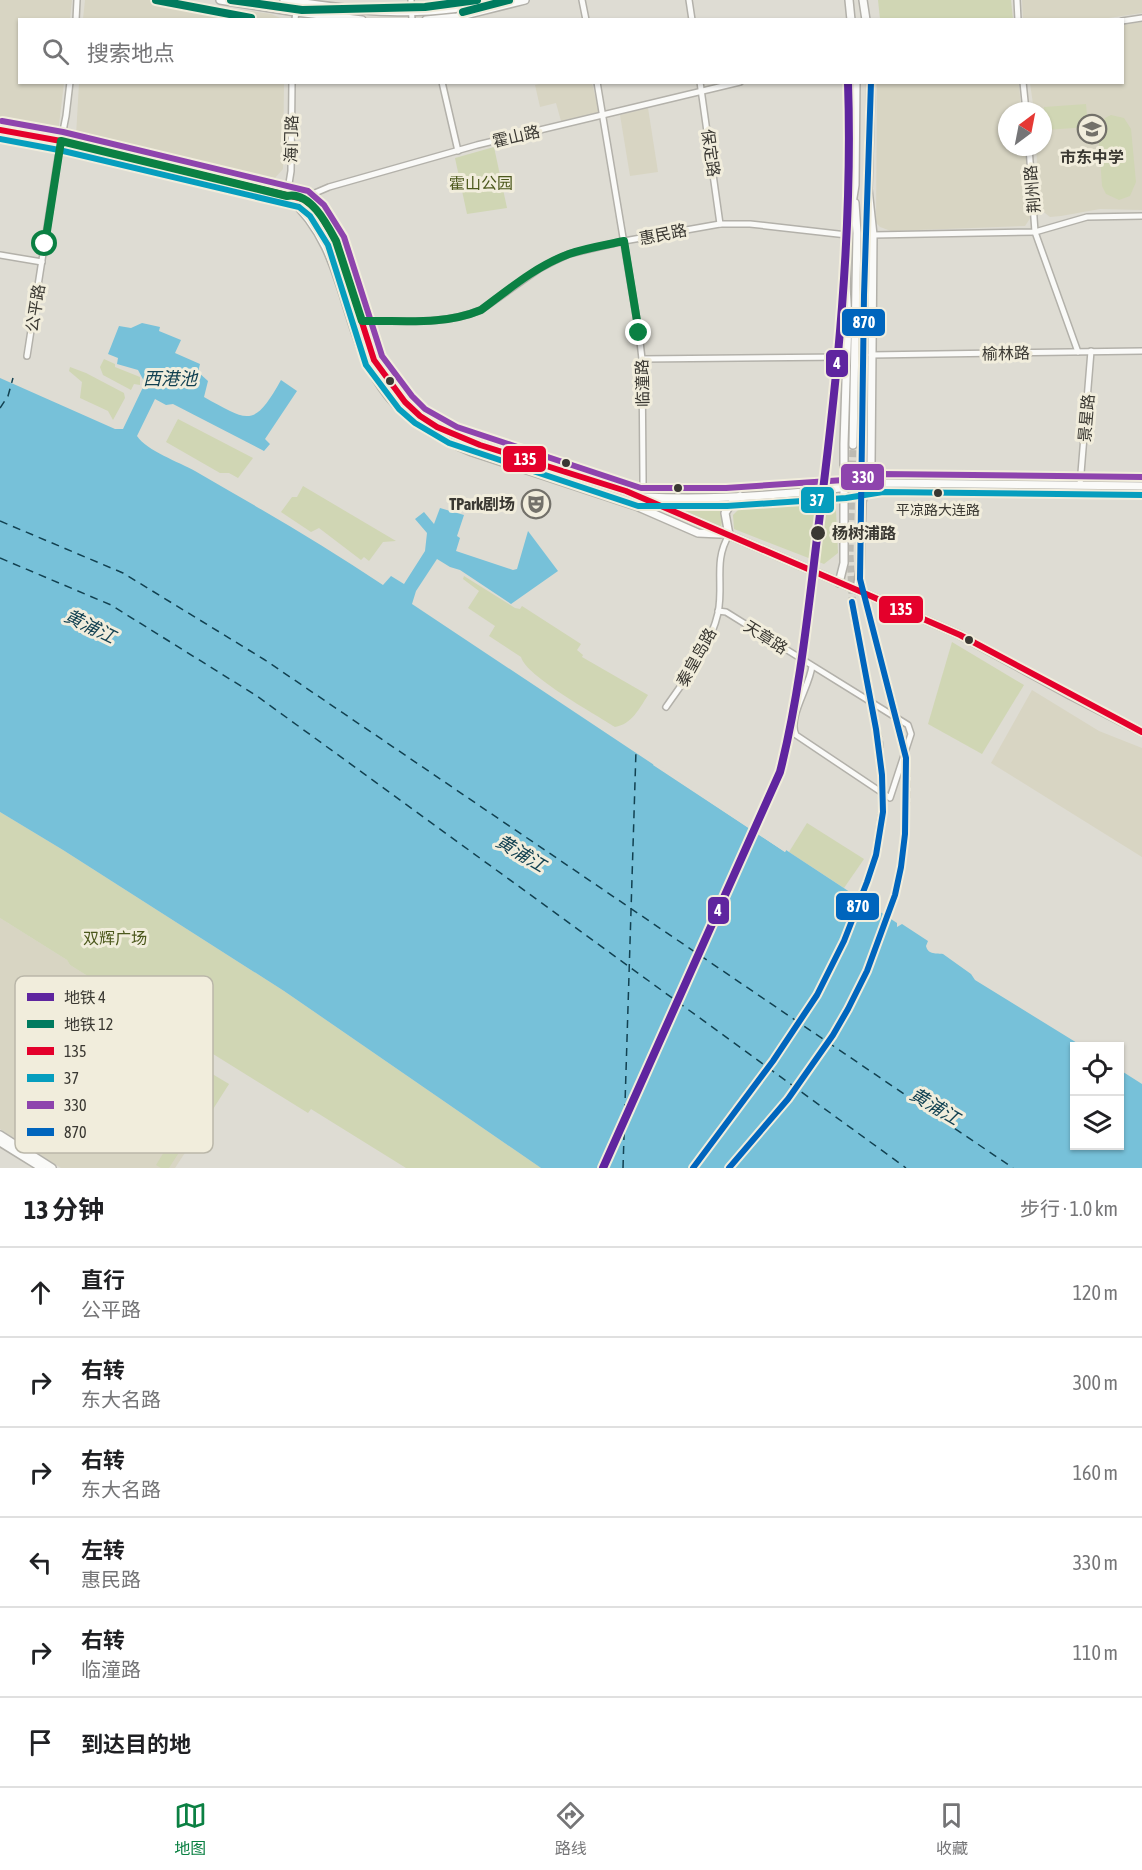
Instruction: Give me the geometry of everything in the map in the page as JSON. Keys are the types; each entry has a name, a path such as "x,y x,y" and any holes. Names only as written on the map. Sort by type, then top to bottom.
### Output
{"main road":[{"path":"220,0 295,16 328,18"},
{"path":"284,0 427,18 457,17 525,0"},
{"path":"427,18 497,0"},
{"path":"849,0 851,18"},
{"path":"863,0 866,18"},
{"path":"856,84 857,445 871,84"},
{"path":"0,130 61,141 306,199 330,229 336,241 374,360 388,382 412,409 437,427 480,445 639,497 857,590 960,635 1142,732"},
{"path":"839,583 844,563 848,235 855,185"},
{"path":"857,590 860,570 862,502 871,464 873,235 868,189"},
{"path":"287,196 298,205 319,231 334,264 369,365 389,397 402,411 452,444 472,452 636,506 699,533 729,535"},
{"path":"639,497 741,495 845,489 882,483 1142,486"},
{"path":"729,535 725,513 741,495"},
{"path":"0,1135 15,1145"},
{"path":"0,1142 15,1151"},
{"path":"18,1153 42,1168"},
{"path":"28,1153 52,1168"}],"street":[{"path":"76,18 77,0"},
{"path":"411,0 412,16"},
{"path":"582,0 586,18"},
{"path":"689,0 692,18"},
{"path":"1017,0 1018,18"},
{"path":"295,16 297,1"},
{"path":"1124,21 1142,18"},
{"name":"公平路","path":"27,356 70,84"},
{"name":"海门路","path":"287,196 291,171 292,84"},
{"path":"442,84 458,151"},
{"name":"临潼路","path":"597,84 635,304 642,359 643,477 636,506"},
{"name":"保定路","path":"700,84 720,225"},
{"name":"霍山路","path":"298,205 329,187 458,151 732,84"},
{"path":"1023,84 1025,102"},
{"name":"荆州路","path":"1030,156 1035,232"},
{"path":"873,235 1035,232 1087,217 1142,216"},
{"name":"惠民路","path":"354,324 362,321 424,322 470,315 556,260 569,254 624,241 720,225 750,224 848,235"},
{"path":"1035,232 1078,352"},
{"path":"0,255 42,262"},
{"name":"景星路","path":"1080,485 1091,351"},
{"name":"榆林路","path":"871,355 1142,351"},
{"path":"642,359 846,357"},
{"name":"秦皇岛路","path":"666,707 703,651 712,632 718,611 720,553 729,535"},
{"name":"天章路","path":"718,611 726,612 812,666 910,728 909,739 890,798 796,735 793,730 812,666"}],"shaded area":[{"path":"0,0 72,0 70,18 18,18 18,84 64,84 58,133 0,121"},
{"path":"85,0 175,0 271,14 281,18 83,18"},
{"path":"1022,0 1142,0 1142,13 1109,18 1023,18"},
{"name":"市东中学","path":"1142,22 1142,210 1100,209 1050,217 1040,209 1037,156 1052,156 1052,102 1033,102 1030,84 1124,84 1124,25"},
{"path":"79,84 284,84 283,169 275,178 76,136"},
{"path":"592,84 599,112 561,121 556,103 540,107 535,85"},
{"path":"877,84 1019,84 1020,102 998,102 998,156 1026,156 1031,217 1025,226 891,231 876,223"},
{"path":"648,108 658,172 630,176 620,115"},
{"path":"1032,690 1099,731 1142,748 1142,857 991,763"},
{"path":"0,918 67,960 70,965 88,976 15,976 15,1139 0,1129"},
{"path":"38,1153 185,1153 175,1168 61,1168"}],"green space":[{"path":"878,0 1011,0 1013,18 880,18"},
{"path":"1086,104 1088,127 1052,130 1052,106"},
{"path":"1111,115 1124,118 1131,129 1136,182 1130,196 1119,200 1106,194 1102,186 1098,129 1105,118"},
{"name":"霍山公园","path":"494,147 507,208 467,214 455,158"},
{"path":"104,359 115,364 115,367 140,377 140,385 134,384 131,390 103,375 100,367"},
{"path":"70,367 124,393 125,398 113,420 108,411 80,398 82,382 69,371"},
{"path":"178,419 253,458 238,478 229,473 220,473 166,442"},
{"path":"303,486 396,541 383,542 369,561 364,557 361,560 319,528 311,532 281,512 292,497 297,497"},
{"path":"832,503 836,510 838,553 824,564 734,529 733,515 741,507"},
{"path":"726,505 721,527 671,507"},
{"path":"464,576 515,608 520,609 522,606 581,644 577,650 583,655 582,657 648,695 634,715 626,723 615,727 535,674 521,657 489,636 495,626 468,608 479,591 463,579"},
{"path":"952,642 1024,685 982,754 928,724"},
{"name":"双辉广场","path":"0,812 284,991 541,1168 406,1168 311,1109 308,1113 213,1054 213,976 88,976 70,965 67,960 0,918"},
{"path":"807,823 864,859 844,888 789,852"},
{"path":"213,1074 229,1084 213,1109"},
{"path":"163,1153 179,1153 169,1168 156,1165"}],"water":[{"path":"142,323 160,327 159,331 181,340 175,353 200,364 198,372 208,381 204,397 231,412 249,416 257,413 272,396 281,380 297,391 265,439 270,444 264,451 173,404 166,405 155,399 137,436 148,447 195,471 290,526 383,585 391,576 404,584 425,551 427,533 415,519 424,512 434,524 440,508 464,515 457,536 460,538 456,551 513,570 517,569 528,531 558,571 511,604 460,570 437,559 416,591 412,604 785,852 786,850 897,923 897,927 902,924 928,941 926,946 929,951 943,954 971,974 975,980 1076,1042 1070,1042 1070,1150 1124,1150 1124,1073 1142,1084 1142,1168 541,1168 284,991 0,812 0,378 115,429 123,429 145,383 138,370 117,364 118,358 108,354 119,326 131,328"}],"pier":[{"path":"655,762 784,848 788,847 785,852 653,765"}],"ferry route":[{"path":"0,408 8,396 13,378"},
{"path":"0,521 123,573 265,660 1013,1168"},
{"path":"0,558 111,605 257,696 906,1168"},
{"path":"623,1168 636,750"}],"tunnel":[{"path":"860,502 861,444"},
{"path":"693,1168 799,1024 819,993 838,955 868,881 875,856 883,801 880,743 853,615 850,554 853,445"},
{"path":"729,1168 793,1090 849,1006 871,961 889,914 901,865 907,800 906,763 894,706 860,576"}],"metro line":[{"name":"12","path":"156,0 251,18"},
{"name":"12","path":"231,0 302,10 425,7 477,0"},
{"name":"12","path":"463,12 509,0"},
{"name":"4","path":"603,1168 780,772 787,742 807,621 837,363 846,251 848,84"}],"transit line":[{"name":"870","path":"729,1168 788,1099 833,1035 848,1009 867,971 895,895 901,867 905,834 906,758 860,579 864,295 871,84"},
{"name":"330","path":"2,121 63,132 308,191 324,205 344,237 382,356 412,396 425,409 457,427 641,488 726,488 844,480 882,474 1142,477"},
{"name":"135","path":"0,130 61,141 303,199 317,210 336,241 374,360 405,402 437,427 480,445 626,491 857,590 960,635 1142,732"},
{"name":"37","path":"0,139 59,150 299,207 310,216 328,245 366,365 399,409 415,423 449,443 638,506 727,506 846,498 883,492 1142,495"},
{"name":"870","path":"693,1168 773,1061 817,995 844,941 876,855 883,812 882,775 876,729 852,602"}],"place":[{"name":"市东中学","path":"1092,129"},
{"name":"平凉路大连路","path":"938,493"},
{"name":"TPark剧场","path":"536,504"},
{"name":"杨树浦路","path":"818,533"}],"route":[{"path":"45,244 61,141 287,196 298,195 306,199 330,229 336,241 362,321 424,322 470,315 556,260 569,254 624,241 639,333"}],"water label":[{"name":"西港池","path":"170,378"},
{"name":"黄浦江","path":"90,626"},
{"name":"黄浦江","path":"521,853"},
{"name":"黄浦江","path":"935,1106"}]}
